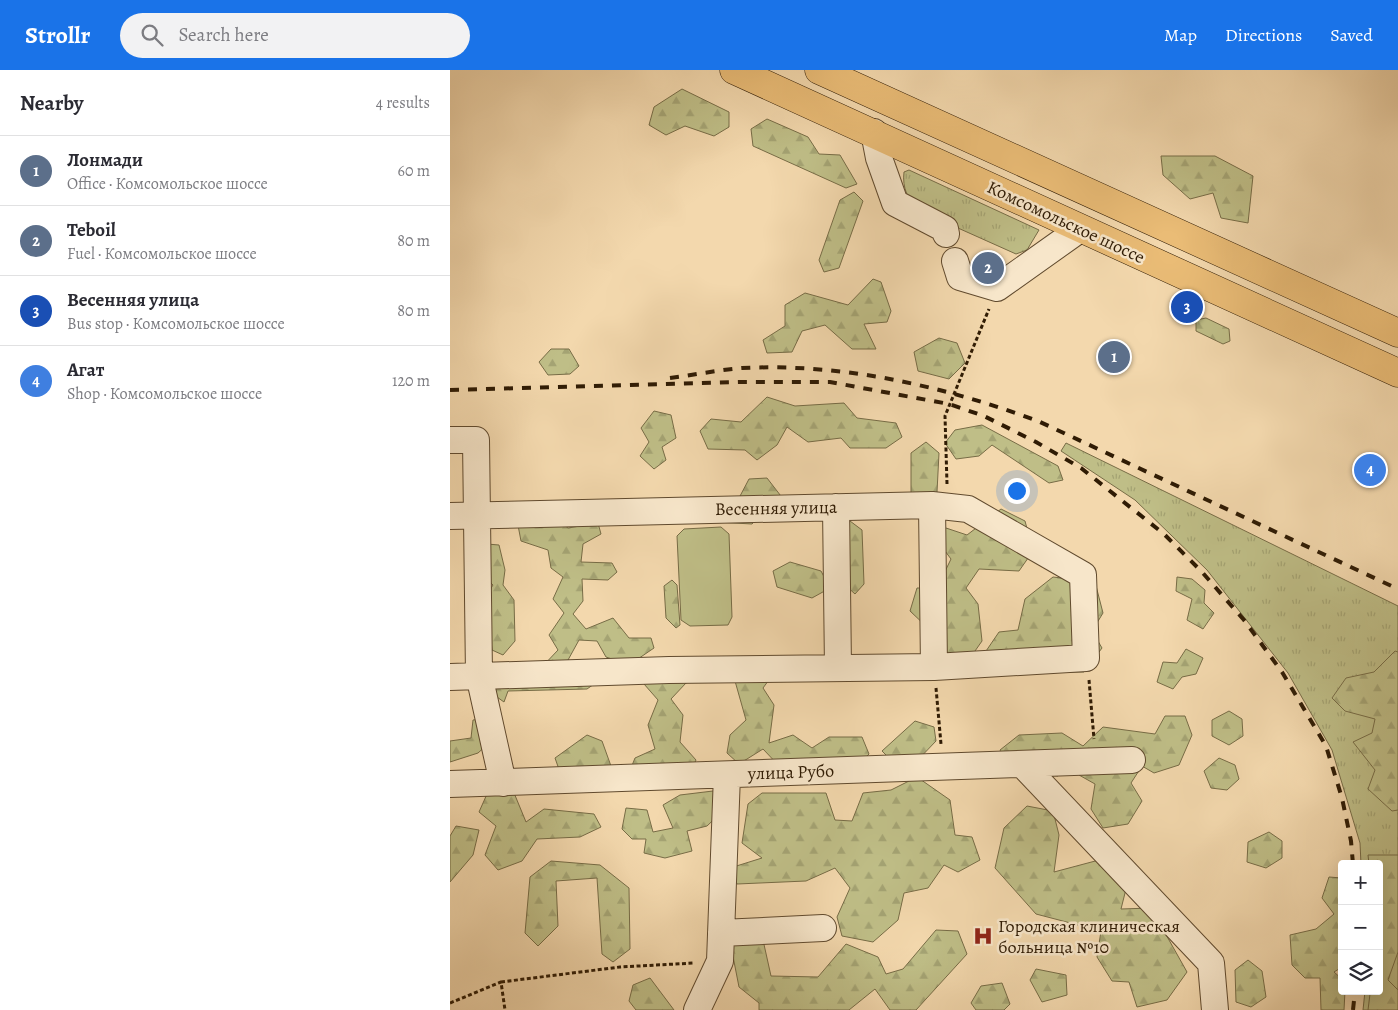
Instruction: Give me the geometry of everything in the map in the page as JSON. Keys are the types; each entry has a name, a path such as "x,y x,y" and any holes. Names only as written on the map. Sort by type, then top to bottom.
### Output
{"main road":[{"name":"Комсомольское шоссе","path":"734,70 874,132 1080,229 1398,373"},
{"name":"Комсомольское шоссе","path":"819,70 1398,333"}],"street":[{"path":"874,132 879,158 895,203 944,229 946,234"},
{"path":"955,261 960,277 997,288 1080,229"},
{"path":"450,440 476,440 463,515 479,676 503,782"},
{"path":"934,667 940,506"},
{"name":"Весенняя улица","path":"463,515 836,507 940,506 968,509 1084,575 1086,658"},
{"path":"836,507 838,668"},
{"path":"450,677 669,670 934,667 1086,658"},
{"name":"улица Рубо","path":"450,784 1132,760"},
{"path":"1022,764 1211,963 1216,1010"},
{"path":"697,1010 720,961 727,774"},
{"path":"721,933 823,928"}],"path":[{"path":"940,506 944,416 997,288"},
{"path":"1086,658 1096,762"},
{"path":"934,667 943,767"},
{"path":"450,1003 501,982 620,967 720,961"},
{"path":"501,982 505,1010"}],"green space":[{"path":"682,89 729,112 729,127 714,136 685,126 666,135 649,125 654,107"},
{"path":"767,119 808,137 819,154 840,155 857,184 846,188 753,146 751,129"},
{"path":"1161,156 1215,156 1253,176 1248,223 1221,218 1213,193 1190,199 1163,175"},
{"path":"909,170 1039,230 1027,250 1016,254 920,211 912,203 905,189 904,172"},
{"path":"854,192 863,201 839,268 824,272 819,260 840,200"},
{"path":"873,279 881,282 891,311 887,322 864,324 876,349 852,349 825,325 802,331 792,352 767,353 763,340 785,326 785,305 805,293 848,305"},
{"path":"1206,318 1229,329 1230,341 1223,344 1196,331 1196,320"},
{"path":"939,338 957,343 965,363 949,379 918,371 914,352"},
{"path":"551,349 569,349 579,366 570,374 548,375 539,362"},
{"path":"767,397 795,406 844,403 857,418 896,423 902,437 886,448 850,448 841,438 808,442 787,427 777,445 757,460 745,450 708,449 700,431 711,419 741,422"},
{"path":"654,411 671,415 676,438 662,447 666,460 654,469 640,456 649,442 641,428"},
{"path":"982,425 1058,466 1063,480 1049,483 992,445 979,456 956,459 945,443 955,430"},
{"path":"926,442 939,453 937,492 923,502 911,492 911,453"},
{"path":"1066,443 1398,606 1398,1010 1363,1010 1365,995 1383,995 1383,860 1361,860 1360,843 1332,750 1288,673 1207,570 1135,500 1061,451"},
{"path":"767,478 784,500 763,513 752,524 716,522 739,498 749,479"},
{"path":"539,506 568,528 598,523 601,534 583,544 581,562 612,563 617,572 608,580 582,579 583,601 573,614 586,629 613,618 629,638 651,638 654,648 629,665 606,657 597,641 579,640 568,660 597,682 587,689 508,691 504,702 487,690 541,668 558,650 549,635 564,613 553,599 563,577 551,568 548,550 521,541 517,520"},
{"path":"1001,509 1025,521 1033,551 1019,571 979,569 966,588 978,604 982,641 968,661 943,660 928,628 910,611 917,588 937,588 951,559 939,543 946,528 967,535"},
{"path":"850,521 862,530 864,584 855,594 844,584 842,530"},
{"path":"721,527 729,534 732,617 728,625 690,626 681,620 677,536 684,529"},
{"path":"487,544 499,545 505,570 503,585 514,600 515,641 503,655 492,650 486,596 493,585 478,571"},
{"path":"790,562 821,571 830,588 812,598 777,587 773,571"},
{"path":"1053,577 1095,582 1103,613 1092,631 1102,648 1084,672 1067,672 1049,649 984,654 999,632 1018,630 1025,599"},
{"path":"1177,577 1192,579 1205,590 1204,603 1214,613 1203,629 1187,620 1192,599 1176,591"},
{"path":"672,580 677,585 680,625 676,628 666,618 664,586"},
{"path":"1186,649 1203,658 1196,674 1182,677 1173,689 1157,682 1163,662 1177,663"},
{"path":"1395,651 1398,652 1398,810 1392,811 1368,789 1375,770 1353,742 1372,733 1375,719 1345,711 1332,698 1346,678 1374,672"},
{"path":"768,656 774,673 763,688 774,705 769,743 793,735 812,748 829,737 862,737 869,754 857,766 782,769 763,749 739,764 727,753 730,735 746,720 735,681 743,663"},
{"path":"655,666 709,676 686,683 671,699 683,715 680,742 696,760 690,774 629,773 635,758 655,749 648,725 658,700 644,684"},
{"path":"1229,711 1242,719 1243,736 1229,745 1212,736 1212,720"},
{"path":"1165,716 1185,716 1192,735 1179,765 1154,773 1142,766 1131,783 1142,801 1128,824 1103,828 1091,809 1095,784 1079,775 1073,758 1058,776 1010,770 1000,750 1019,735 1062,733 1083,746 1103,727 1155,734"},
{"path":"482,719 498,735 478,753 450,762 450,741 471,738 473,720"},
{"path":"915,721 934,727 936,741 915,763 895,764 882,751"},
{"path":"587,735 602,741 611,766 561,775 555,758"},
{"path":"1219,758 1235,765 1239,779 1227,790 1211,788 1204,771"},
{"path":"917,777 950,800 955,835 972,837 980,860 958,872 944,865 928,888 904,893 898,920 873,942 842,936 837,917 850,888 835,868 806,881 737,884 730,868 762,858 742,843 748,804 762,793 826,793 835,820 852,821 863,793 891,790"},
{"path":"512,788 526,822 544,809 594,814 601,827 580,837 537,839 522,861 498,870 485,855 496,826 479,812 487,794"},
{"path":"713,791 728,806 707,826 687,831 692,851 665,858 644,853 646,839 632,839 622,829 626,808 647,810 653,832 673,828 663,805 680,795"},
{"path":"1027,806 1053,811 1059,835 1054,872 1099,860 1126,889 1121,909 1151,908 1187,972 1167,1000 1137,1007 1129,982 1112,981 1097,957 1101,931 1036,914 995,868 1004,828"},
{"path":"456,826 479,830 473,855 450,882 450,836"},
{"path":"1269,832 1282,841 1282,858 1266,868 1247,862 1248,842"},
{"path":"1368,855 1398,855 1398,952 1388,980 1398,990 1398,1010 1368,1010 1370,995 1383,995 1383,860 1369,860"},
{"path":"551,861 600,865 629,888 630,949 613,962 602,954 597,878 556,881 558,926 538,946 525,933 530,877"},
{"path":"1329,877 1338,878 1338,970 1334,972 1338,976 1338,995 1345,995 1344,1010 1321,1010 1320,978 1305,978 1292,965 1290,935 1316,929 1334,914 1322,898"},
{"path":"936,930 958,931 967,954 916,1010 890,1010 875,989 849,1010 759,1010 759,1003 739,987 729,936 763,940 771,976 818,977 846,944 878,957 886,974 903,969"},
{"path":"1248,960 1262,971 1266,997 1251,1007 1236,1002 1235,970"},
{"path":"1036,969 1066,975 1067,995 1042,1002 1030,980"},
{"path":"650,978 674,1010 636,1010 629,1001 633,985"},
{"path":"1002,983 1010,1004 1004,1010 976,1010 971,1003 981,986"}],"railway":[{"path":"670,378 742,368 818,369 855,373 966,397 1038,421 1398,589"},
{"path":"450,390 741,382 830,382 949,404 984,416 1036,442 1081,468 1164,534 1202,572 1244,620 1282,672 1326,746 1342,798 1351,841 1353,860"},
{"path":"1353,1010 1355,995"}],"place":[{"name":"Teboil","path":"988,268"},
{"name":"Весенняя улица","path":"1187,307"},
{"name":"Лонмади","path":"1114,357"},
{"name":"Агат","path":"1370,470"},
{"name":"Городская клиническая больница №10","path":"983,936"}]}
